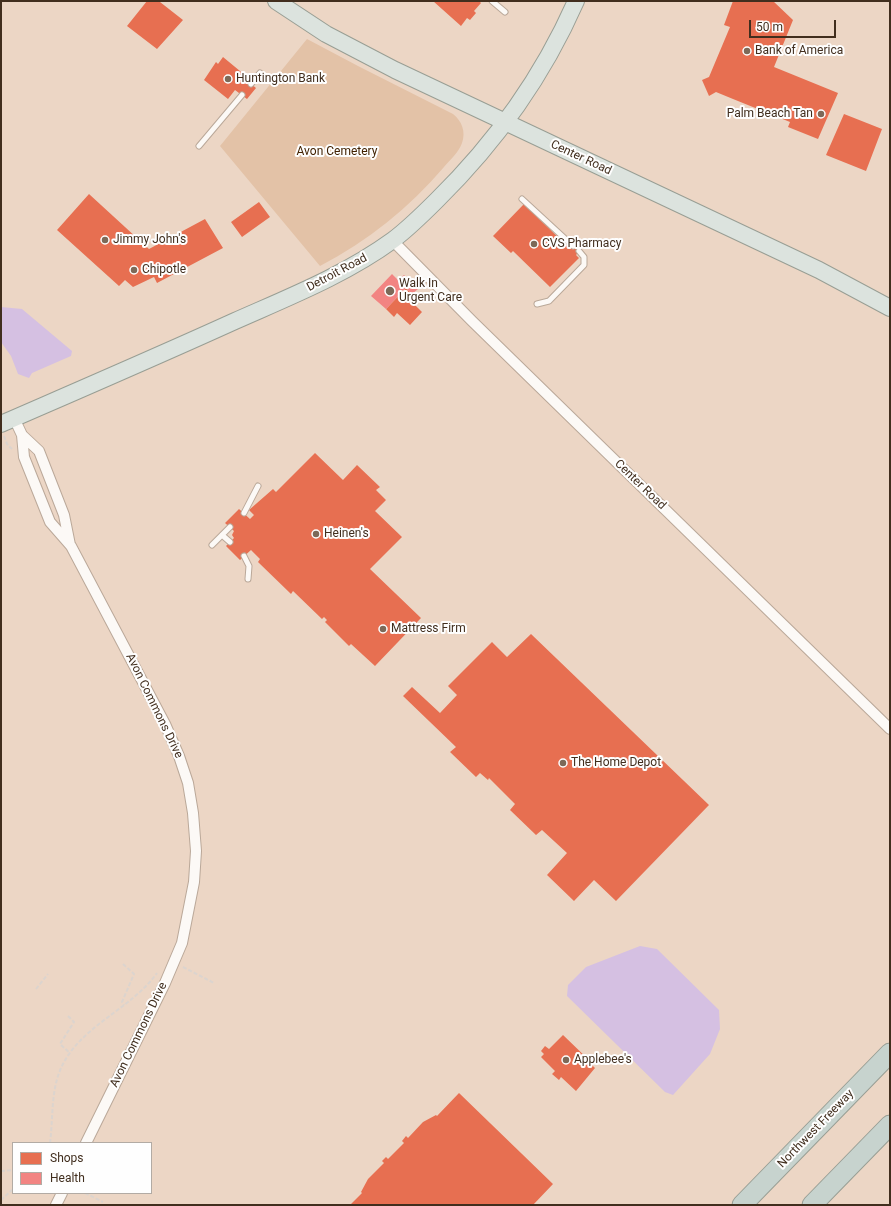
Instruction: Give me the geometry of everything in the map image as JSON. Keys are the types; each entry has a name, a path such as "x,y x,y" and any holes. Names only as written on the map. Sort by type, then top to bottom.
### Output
{"highway":[{"path":"834,1110 890,1041"},
{"name":"Northwest Freeway","path":"742,1205 890,1052"},
{"path":"812,1205 890,1125"}],"main road":[{"name":"Center Road","path":"276,1 326,34 395,70 819,270 890,308"},
{"name":"Detroit Road","path":"7,421 298,294 352,266 392,240 409,226 459,178 506,122 525,96 576,1"}],"street":[{"name":"Center Road","path":"392,240 472,321 890,729"},
{"name":"Avon Commons Drive","path":"7,421 40,451 64,515 71,546"},
{"name":"Avon Commons Drive","path":"22,435 24,457 50,522 71,546 165,724 179,756 188,783 194,821 196,851 194,882 186,926 174,963 86,1142"},
{"path":"56,1205 62,1194"}],"lane":[{"path":"492,1 504,12"},
{"path":"251,84 260,73"},
{"path":"199,146 242,95"},
{"path":"522,199 573,246"},
{"path":"537,304 549,301 584,265 584,257 580,251"},
{"path":"244,513 258,486"},
{"path":"212,545 230,528"},
{"path":"222,535 230,542"},
{"path":"244,556 249,566 248,579"}],"path":[{"path":"1,430 7,444 14,451"},
{"path":"174,963 200,974 214,983"},
{"path":"123,964 134,974 122,1002 124,1005"},
{"path":"50,1142 52,1112 59,1074 70,1053 89,1032 145,988 159,969"},
{"path":"36,989 48,974"},
{"path":"68,1016 74,1022 60,1044 70,1053"},
{"path":"1,1171 12,1170"},
{"path":"1,1200 12,1190"},
{"path":"87,1194 103,1202"}],"green space":[{"name":"Avon Cemetery","path":"307,39 453,114 461,123 464,135 459,150 431,182 402,210 355,246 320,266 220,146"}],"shaded area":[{"path":"1,307 22,309 72,351 71,356 32,373 29,378 18,374 11,356 1,342"},
{"path":"640,946 657,949 719,1010 720,1029 710,1054 673,1095 665,1092 567,996 568,985 586,967"}],"building: Shops":[{"path":"147,1 160,2 183,20 157,49 127,26"},
{"path":"433,1 479,1 481,3 474,11 476,13 470,20 467,18 461,26"},
{"path":"733,1 773,1 793,20 774,67 838,93 818,139 788,127 790,122 716,92 709,96 702,80 709,77 730,27 724,25"},
{"path":"223,57 246,76 244,78 256,88 247,99 235,90 228,99 204,80 216,62 218,64"},
{"path":"844,114 882,129 866,171 826,155"},
{"path":"89,194 149,249 205,219 223,248 157,283 154,277 133,287 125,280 119,286 57,230"},
{"path":"259,202 270,217 242,237 231,222"},
{"path":"524,204 570,249 578,240 584,246 576,255 579,258 550,287 513,251 511,253 493,236"},
{"path":"406,288 415,297 411,301 422,312 410,325 397,313 394,317 386,309"},
{"path":"315,453 343,480 357,465 380,487 376,490 386,500 375,511 402,537 370,569 421,618 375,666 351,644 349,646 325,622 327,620 324,617 322,619 293,591 291,594 258,562 260,559 251,550 240,560 226,546 234,538 232,535 234,531 225,523 239,509 250,519 254,515 249,510 273,489 276,492"},
{"name":"The Home Depot","path":"531,634 709,805 616,901 594,880 574,901 547,875 567,853 542,830 536,835 510,810 515,804 489,778 488,780 480,773 476,777 450,752 456,747 403,696 412,687 440,713 457,695 448,686 492,642 507,657"},
{"path":"563,1035 590,1061 589,1062 595,1068 576,1091 561,1077 559,1080 552,1074 555,1071 541,1057 544,1054 541,1051 545,1046 549,1049"},
{"path":"459,1093 553,1184 533,1205 350,1205 362,1193 361,1192 368,1179 384,1163 382,1161 386,1157 388,1159 404,1143 402,1141 406,1136 408,1138 423,1122 436,1115 437,1116"}],"building: Health":[{"path":"392,274 398,280 404,275 418,289 412,294 406,288 386,309 371,296"}],"place":[{"name":"Bank of America","path":"747,51"},
{"name":"Huntington Bank","path":"228,79"},
{"name":"Palm Beach Tan","path":"821,114"},
{"name":"Jimmy John's","path":"105,240"},
{"name":"CVS Pharmacy","path":"534,244"},
{"name":"Chipotle","path":"134,270"},
{"name":"Walk In Urgent Care","path":"390,291"},
{"name":"Heinen's","path":"316,534"},
{"name":"Mattress Firm","path":"383,629"},
{"name":"The Home Depot","path":"563,763"},
{"name":"Applebee's","path":"566,1060"}]}
